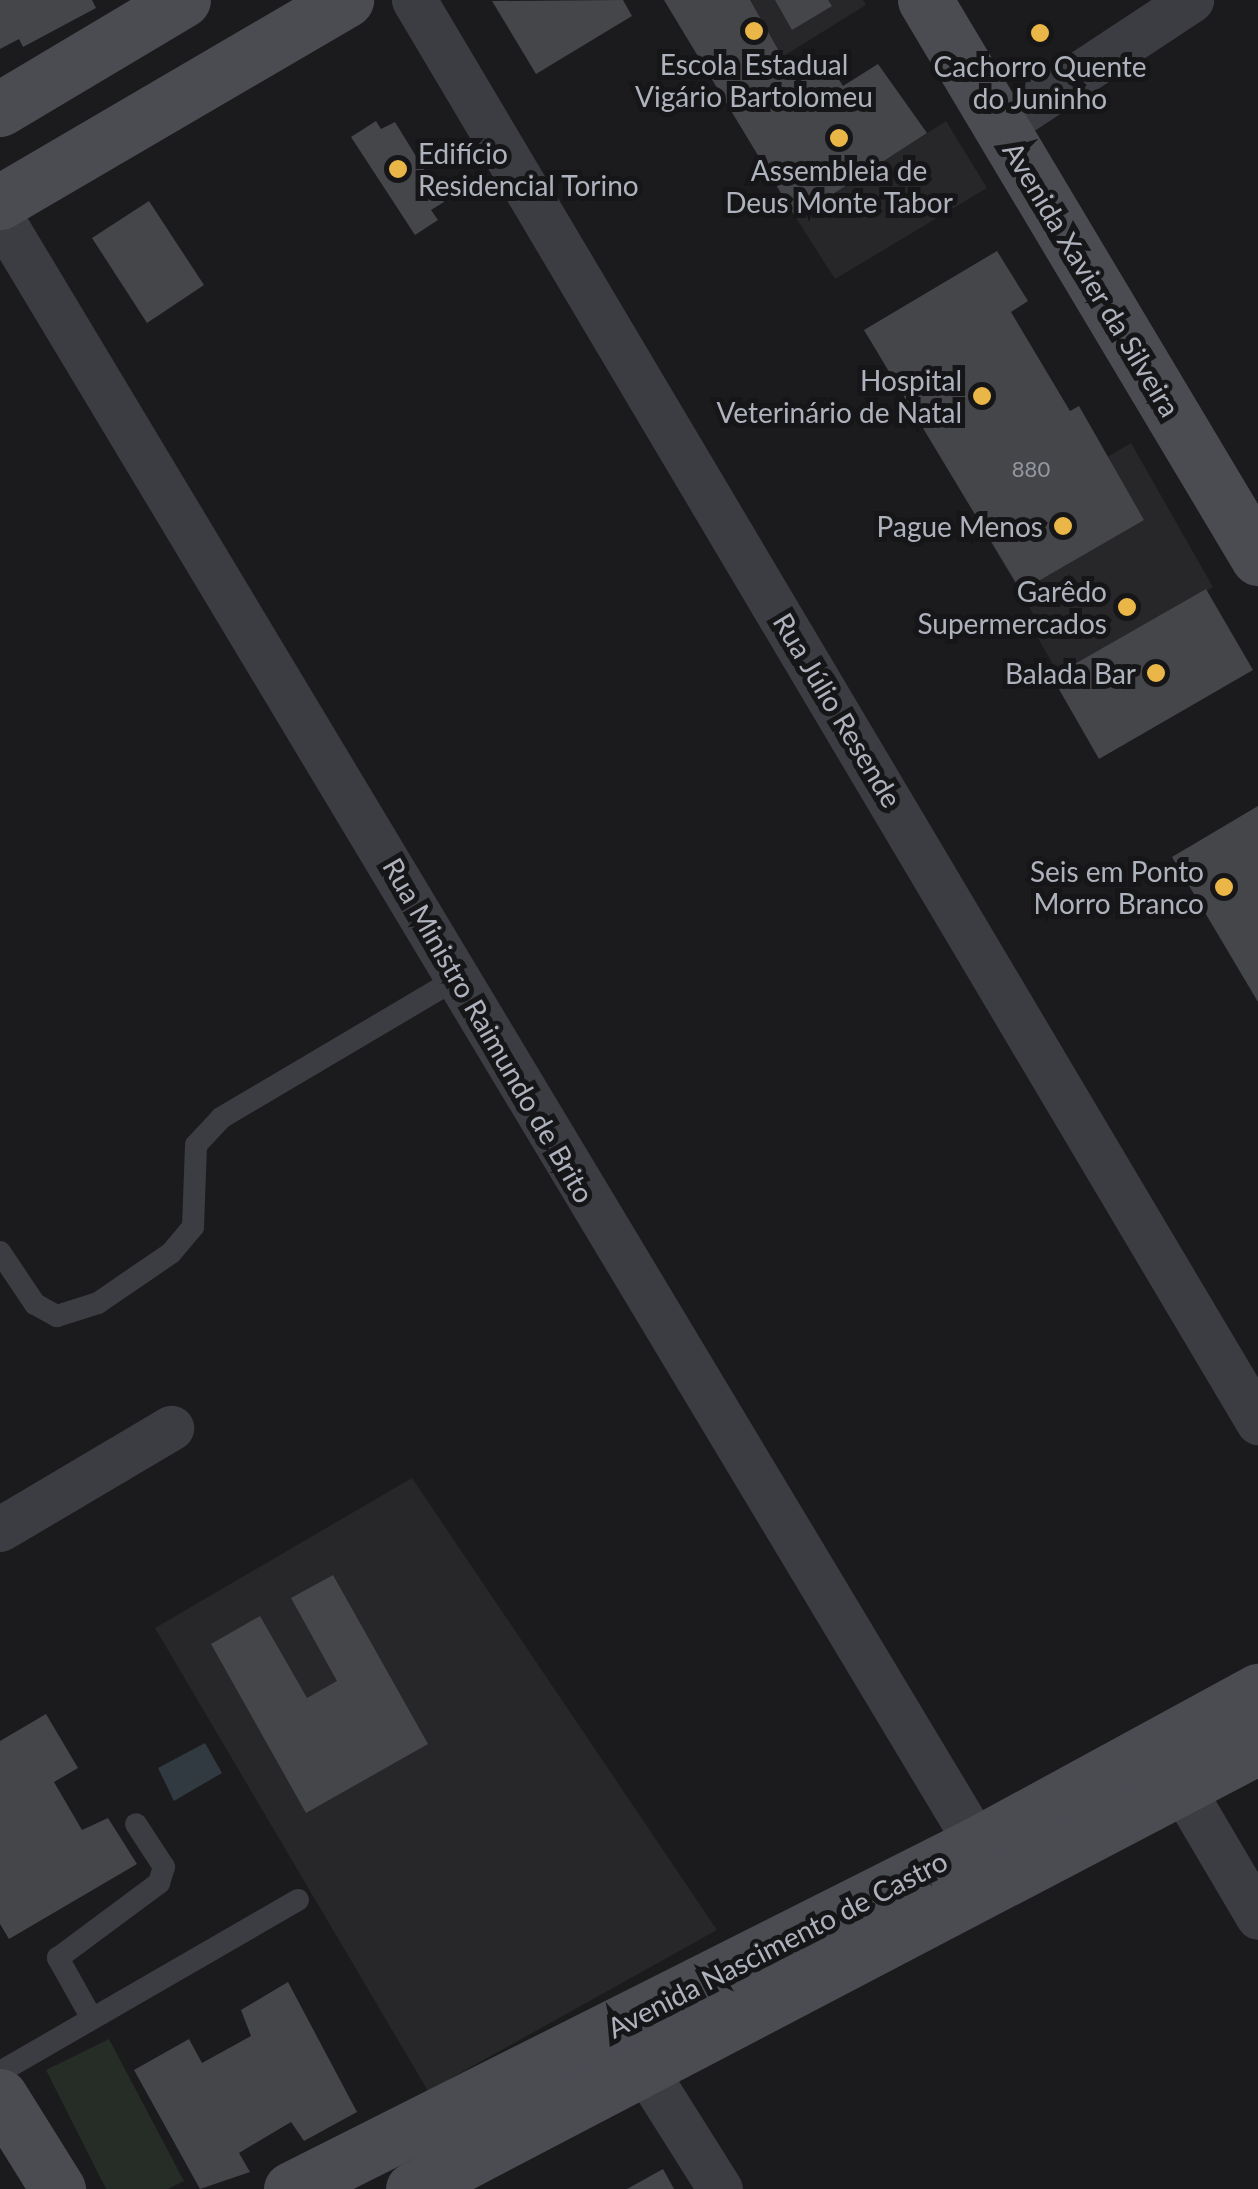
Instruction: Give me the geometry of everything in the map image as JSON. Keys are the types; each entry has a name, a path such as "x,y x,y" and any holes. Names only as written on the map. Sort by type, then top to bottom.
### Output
{"main road":[{"path":"0,109 183,0"},
{"path":"0,202 346,0"},
{"name":"Avenida Xavier da Silveira","path":"925,0 1258,558"},
{"name":"Avenida Nascimento de Castro","path":"290,2189 354,2175 629,2045 1168,1765 1258,1691"},
{"name":"Avenida Nascimento de Castro","path":"413,2189 629,2045 977,1844 1168,1765 1258,1746"},
{"path":"0,2096 58,2189"}],"street":[{"name":"Rua Júlio Resende","path":"414,0 1258,1422"},
{"path":"1000,126 1191,0"},
{"name":"Rua Ministro Raimundo de Brito","path":"0,216 461,976 585,1197 977,1844"},
{"path":"0,1529 170,1428"},
{"path":"1168,1765 1258,1917"},
{"path":"629,2045 720,2189"}],"lane":[{"path":"0,1252 46,1310 57,1316 98,1303 171,1254 193,1228 196,1145 220,1118 461,976"},
{"path":"91,2017 58,1958 159,1883 164,1868 136,1824"},
{"path":"0,2072 298,1900"}],"shaded area":[{"name":"Escola Estadual Vigário Bartolomeu","path":"664,0 863,0 866,5 721,95"},
{"path":"946,121 987,188 835,279 796,218"},
{"path":"1131,443 1213,587 1059,675 1034,631 1041,627 984,531"},
{"path":"412,1478 717,1930 428,2091 155,1628"},
{"path":"205,1743 222,1773 174,1801 158,1768"},
{"path":"109,2039 184,2181 168,2189 106,2189 46,2070"}],"building":[{"path":"0,0 92,0 96,8 23,47 19,39 0,49"},
{"path":"623,0 632,16 536,74 492,1"},
{"path":"664,0 750,0 797,83 829,64 843,86 878,64 927,133 796,218"},
{"path":"775,0 828,0 832,6 792,30"},
{"name":"Edifício Residencial Torino","path":"376,121 381,129 395,122 444,202 431,210 438,220 415,235 351,137"},
{"path":"149,201 204,285 147,323 92,238"},
{"path":"997,251 1028,301 1011,312 1070,411 1079,406 1144,520 1021,591 864,330"},
{"name":"Balada Bar","path":"1206,589 1253,670 1099,759 1052,677"},
{"name":"Seis em Ponto Morro Branco","path":"1258,806 1258,1002 1172,857"},
{"path":"333,1575 428,1744 306,1813 211,1644 260,1616 307,1698 337,1681 291,1598"},
{"path":"46,1714 78,1768 54,1782 82,1830 108,1818 137,1864 9,1939 0,1924 0,1741"},
{"path":"288,1982 357,2112 304,2141 291,2122 239,2153 250,2172 200,2189 134,2070 189,2039 202,2063 251,2036 241,2010"},
{"path":"663,2169 674,2189 627,2189"}],"place":[{"name":"Escola Estadual Vigário Bartolomeu","path":"754,31"},
{"name":"Cachorro Quente do Juninho","path":"1040,33"},
{"name":"Assembleia de Deus Monte Tabor","path":"839,138"},
{"name":"Edifício Residencial Torino","path":"398,169"},
{"name":"Hospital Veterinário de Natal","path":"982,396"},
{"name":"Pague Menos","path":"1063,526"},
{"name":"Garêdo Supermercados","path":"1127,607"},
{"name":"Balada Bar","path":"1156,673"},
{"name":"Seis em Ponto Morro Branco","path":"1224,887"}]}
